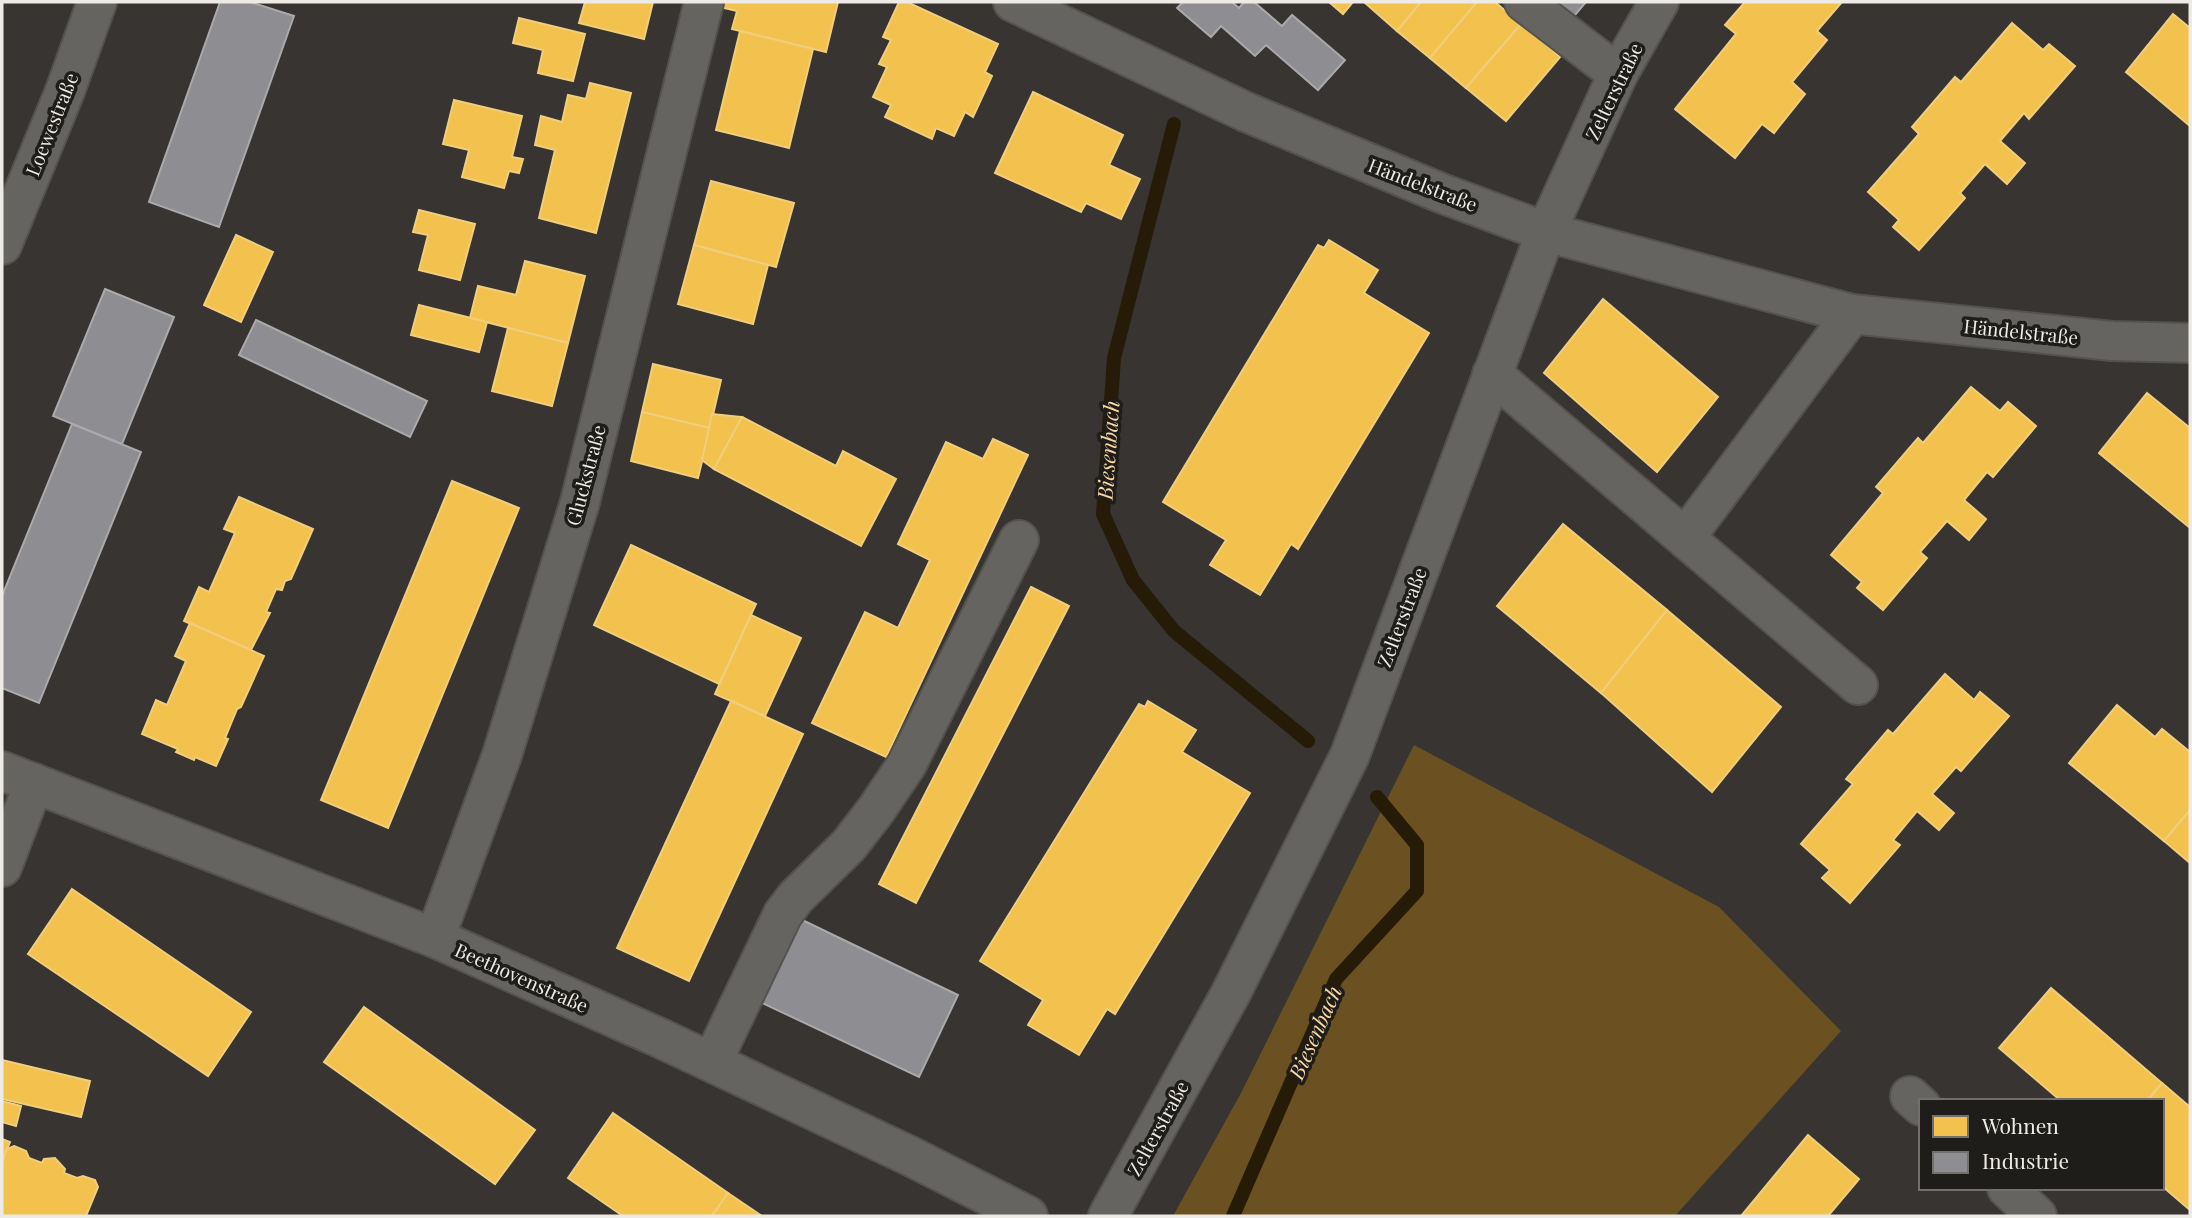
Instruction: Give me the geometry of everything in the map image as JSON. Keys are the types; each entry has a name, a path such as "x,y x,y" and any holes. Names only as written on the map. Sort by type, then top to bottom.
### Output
{"street":[{"name":"Loewestraße","path":"2,245 65,91 97,2"},
{"name":"Gluckstraße","path":"435,938 502,755 579,502 704,2"},
{"name":"Händelstraße","path":"1013,2 1246,112 1441,193 1546,232 1853,314 2112,341 2190,343"},
{"path":"1524,2 1618,74"},
{"name":"Zelterstraße","path":"1108,1216 1231,993 1350,755 1546,232 1618,74 1659,2"},
{"path":"1685,538 1853,314"},
{"path":"1492,374 1858,685"},
{"path":"712,1062 783,914 796,897 849,845 877,810 907,764 1018,540"},
{"name":"Beethovenstraße","path":"18,777 435,938 712,1062 910,1156 1028,1216"},
{"path":"2,867 18,777"},
{"path":"2009,1190 2037,1216"}],"shaded area":[{"path":"1414,745 1719,907 1841,1031 1675,1216 1173,1216 1241,1093"}],"building: Wohnen":[{"path":"585,2 653,2 644,39 579,23"},
{"path":"721,2 838,2 826,52 732,29 737,11 720,7"},
{"path":"899,2 907,2 998,44 985,72 992,76 973,117 965,112 954,136 936,128 932,139 885,117 891,105 873,97 887,67 879,64 891,40 883,37"},
{"path":"1329,2 1353,2 1343,14"},
{"path":"1364,2 1421,2 1397,31"},
{"path":"1421,2 1477,2 1430,58 1397,31"},
{"path":"1477,2 1495,2 1521,24 1466,88 1430,58"},
{"path":"1745,2 1842,2 1817,31 1827,40 1792,82 1805,94 1774,133 1762,124 1735,158 1675,109 1736,34 1725,25"},
{"path":"2173,14 2190,28 2190,126 2126,72"},
{"path":"519,18 585,34 573,81 538,73 543,50 513,43"},
{"path":"2012,23 2043,50 2049,44 2075,66 2029,119 2024,113 2000,141 2025,163 2007,184 1985,164 1960,193 1965,198 1919,250 1893,227 1899,220 1868,192 1919,134 1912,127 1955,77 1961,82"},
{"path":"1521,24 1560,57 1506,121 1466,88"},
{"path":"740,31 813,49 789,148 716,130"},
{"path":"590,83 631,93 596,233 539,218 555,150 535,145 541,116 562,122 568,95 586,99"},
{"path":"1033,92 1123,135 1109,165 1140,179 1121,219 1086,203 1081,212 995,173"},
{"path":"454,100 522,116 512,157 523,159 519,173 509,171 504,188 462,177 469,150 443,144"},
{"path":"711,181 794,203 776,267 694,245"},
{"path":"419,210 475,224 460,280 419,270 428,235 413,232"},
{"path":"236,235 273,252 241,322 204,305"},
{"path":"1329,240 1378,270 1364,293 1429,333 1298,549 1291,544 1260,595 1210,565 1226,540 1163,502 1318,245 1324,248"},
{"path":"694,245 768,265 753,324 678,304"},
{"path":"525,261 585,276 568,343 470,318 478,286 516,295"},
{"path":"1603,299 1718,397 1657,472 1544,373"},
{"path":"419,305 487,322 479,352 411,335"},
{"path":"508,328 568,343 552,406 492,391"},
{"path":"653,364 721,380 710,428 642,412"},
{"path":"1971,387 2000,411 2008,402 2036,426 1993,477 1987,472 1964,500 1986,519 1969,540 1947,521 1920,552 1927,558 1883,610 1857,588 1862,582 1831,555 1883,493 1876,487 1918,438 1923,443"},
{"path":"2147,393 2190,428 2190,528 2099,453"},
{"path":"642,412 710,428 698,478 631,461"},
{"path":"712,414 742,417 714,469 702,460"},
{"path":"742,417 836,466 843,451 896,479 861,546 714,469"},
{"path":"993,439 1028,455 886,757 812,723 865,612 898,628 930,560 898,544 946,442 983,459"},
{"path":"452,481 519,508 388,828 321,800"},
{"path":"239,497 313,529 291,579 285,581 282,590 276,589 266,612 270,613 251,650 184,621 199,587 209,592 235,533 224,529"},
{"path":"1563,524 1667,610 1601,693 1497,606"},
{"path":"631,545 756,604 719,684 594,625"},
{"path":"1031,587 1069,606 916,903 879,884"},
{"path":"1667,610 1781,707 1712,792 1601,693"},
{"path":"751,615 801,638 765,716 715,694"},
{"path":"190,623 264,656 241,707 237,709 216,766 195,757 194,760 176,752 178,749 142,734 156,700 167,705 186,661 175,656"},
{"path":"1945,674 1974,700 1980,692 2009,716 1961,771 1956,767 1932,794 1954,813 1939,830 1917,811 1893,840 1900,845 1850,903 1822,878 1830,870 1801,844 1853,784 1846,779 1888,730 1893,734"},
{"path":"731,701 803,734 689,981 617,948"},
{"path":"1148,701 1196,730 1182,752 1250,793 1115,1014 1107,1009 1079,1055 1028,1025 1043,1000 980,961 1139,704 1145,707"},
{"path":"2117,705 2155,737 2162,729 2190,752 2190,810 2164,841 2069,763"},
{"path":"2190,810 2190,863 2164,841"},
{"path":"72,889 251,1012 208,1076 28,954"},
{"path":"2051,988 2162,1083 2149,1099 2059,1099 1999,1048"},
{"path":"364,1007 535,1130 495,1184 324,1062"},
{"path":"2,1060 90,1081 81,1117 2,1099"},
{"path":"2162,1083 2190,1107 2190,1210 2164,1188 2164,1099 2149,1099"},
{"path":"2,1101 21,1106 16,1126 2,1122"},
{"path":"613,1113 728,1193 712,1216 623,1216 568,1178"},
{"path":"1808,1135 1859,1179 1828,1216 1741,1216"},
{"path":"2,1139 10,1142 2,1162"},
{"path":"14,1146 26,1151 29,1158 42,1163 44,1159 55,1158 65,1169 64,1173 95,1180 98,1187 86,1216 2,1216 2,1162 7,1149"},
{"path":"728,1193 762,1216 712,1216"}],"building: Industrie":[{"path":"220,2 250,2 294,16 219,227 149,202"},
{"path":"1183,2 1232,2 1239,8 1244,2 1254,2 1282,26 1292,15 1345,60 1318,90 1266,45 1255,56 1221,26 1211,37 1177,8"},
{"path":"1545,2 1586,2 1569,22"},
{"path":"105,289 174,317 122,444 53,416"},
{"path":"256,320 427,401 410,437 239,355"},
{"path":"72,424 141,452 39,703 2,688 2,596"},
{"path":"796,917 958,995 919,1077 756,1000"}],"waterway":[{"name":"Biesenbach","path":"1174,124 1114,358 1103,514 1133,580 1174,631 1308,741"},
{"name":"Biesenbach","path":"1233,1216 1336,979 1417,891 1417,845 1377,797"}]}
